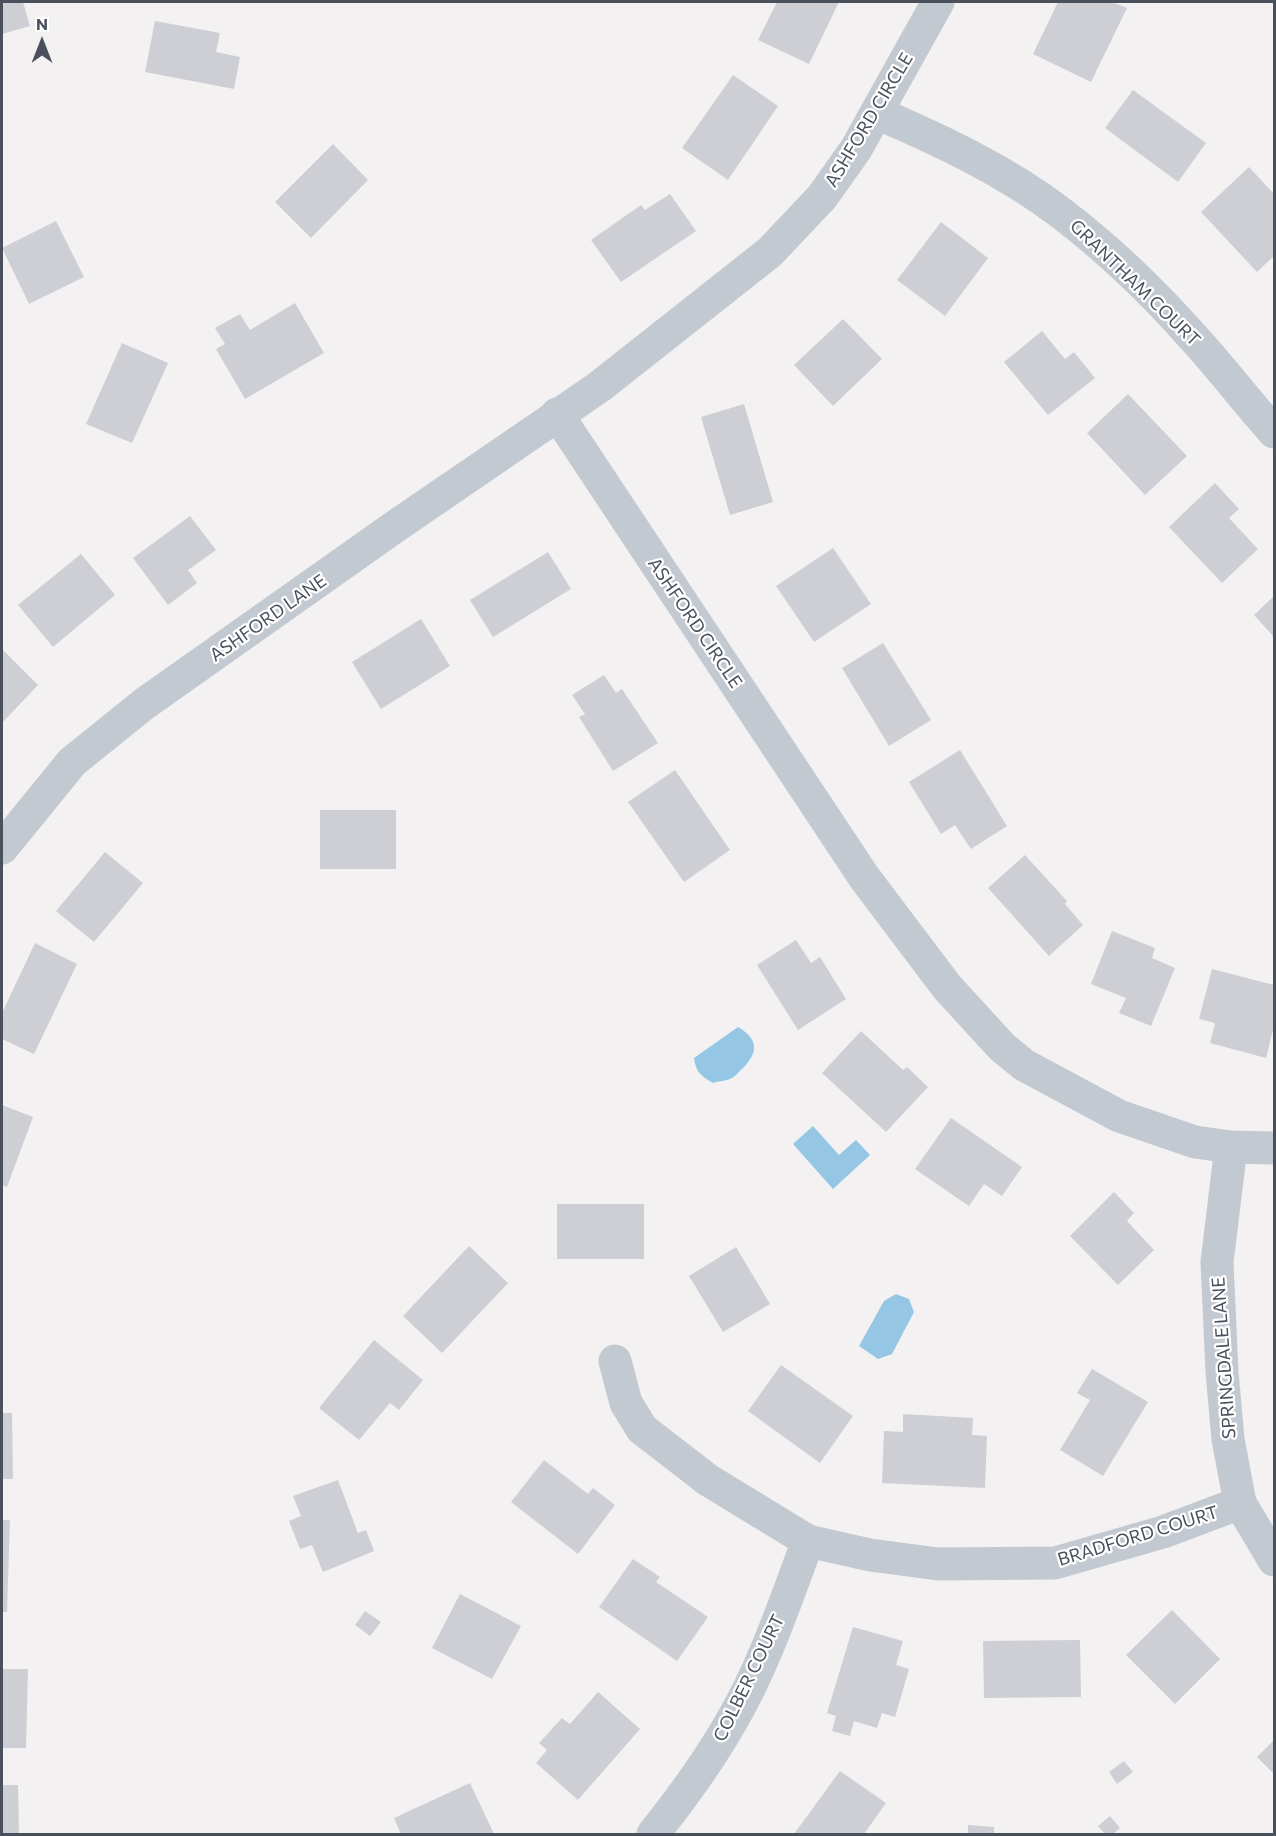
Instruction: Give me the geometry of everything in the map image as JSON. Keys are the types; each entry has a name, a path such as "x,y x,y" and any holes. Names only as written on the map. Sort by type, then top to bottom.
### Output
{"street":[{"name":"ASHFORD CIRCLE","path":"938,2 877,112 822,197 770,252 599,387 558,414 846,852 905,935 965,1009 1002,1047 1024,1065 1119,1116 1195,1142 1231,1147 1275,1148"},
{"name":"GRANTHAM COURT","path":"877,112 932,137 1034,194 1062,213 1101,246 1191,335 1275,432"},
{"name":"ASHFORD LANE","path":"2,848 72,762 144,704 558,414"},
{"name":"SPRINGDALE LANE","path":"1231,1147 1217,1262 1228,1439 1240,1503 1275,1560"},
{"name":"BRADFORD COURT","path":"615,1361 626,1403 642,1429 708,1480 808,1541 870,1555 938,1564 1055,1563 1162,1532 1240,1503"},
{"name":"COLBER COURT","path":"653,1834 696,1779 733,1720 770,1640 808,1541"}],"water":[{"path":"738,1027 753,1041 752,1057 733,1077 713,1083 699,1073 694,1058"},
{"path":"813,1126 839,1155 856,1140 870,1155 833,1189 793,1144"},
{"path":"896,1294 909,1299 914,1312 892,1354 878,1359 859,1346 884,1301"}],"building":[{"path":"2,2 23,2 30,26 2,34"},
{"path":"777,2 839,2 809,64 758,40"},
{"path":"1058,2 1112,2 1127,8 1091,82 1033,54"},
{"path":"155,21 220,33 216,52 240,57 234,89 145,72"},
{"path":"733,75 778,106 728,180 682,148"},
{"path":"1133,90 1206,143 1178,182 1105,128"},
{"path":"333,144 368,180 311,238 275,202"},
{"path":"1249,167 1274,194 1274,256 1257,272 1201,212"},
{"path":"670,194 696,231 621,282 591,240 641,205 645,210"},
{"path":"56,221 84,277 29,304 2,248"},
{"path":"941,222 988,258 945,316 897,280"},
{"path":"295,303 324,353 245,399 216,349 225,344 215,328 240,314 250,330"},
{"path":"843,319 882,359 833,406 794,365"},
{"path":"1042,331 1065,359 1074,352 1095,378 1048,415 1004,362"},
{"path":"122,343 168,363 132,443 86,424"},
{"path":"1128,394 1187,456 1145,495 1087,433"},
{"path":"744,404 773,502 730,515 701,417"},
{"path":"1215,483 1239,509 1229,518 1258,549 1222,583 1169,527"},
{"path":"190,516 216,550 188,570 197,583 168,605 133,558"},
{"path":"833,548 871,604 814,642 776,586"},
{"path":"548,552 571,589 493,637 470,600"},
{"path":"81,554 115,595 53,647 18,605"},
{"path":"1274,596 1274,637 1254,615"},
{"path":"421,619 450,666 381,709 352,662"},
{"path":"883,643 931,720 889,746 842,668"},
{"path":"2,649 38,685 2,723"},
{"path":"604,675 616,693 622,689 658,743 613,771 579,717 585,714 572,695"},
{"path":"960,750 1007,826 971,849 955,825 941,834 909,782"},
{"path":"675,770 730,850 684,882 628,802"},
{"path":"320,810 396,810 396,869 320,869"},
{"path":"105,852 143,883 94,942 56,911"},
{"path":"1025,855 1067,901 1065,904 1083,925 1049,956 988,888"},
{"path":"1112,931 1155,948 1152,958 1175,968 1151,1026 1119,1013 1126,998 1091,984"},
{"path":"796,940 811,963 820,957 846,999 798,1030 757,965"},
{"path":"35,943 77,964 34,1054 2,1039 2,1013"},
{"path":"1212,969 1274,985 1274,1026 1266,1058 1210,1043 1215,1023 1199,1019"},
{"path":"861,1031 903,1070 907,1067 928,1087 886,1132 822,1073"},
{"path":"2,1105 33,1117 7,1187 2,1185"},
{"path":"951,1118 1022,1167 1002,1196 984,1184 969,1206 915,1169"},
{"path":"1114,1192 1134,1213 1127,1221 1154,1250 1118,1285 1070,1236"},
{"path":"557,1204 644,1204 644,1259 557,1259"},
{"path":"469,1246 508,1283 442,1353 403,1316"},
{"path":"736,1247 770,1304 723,1332 689,1276"},
{"path":"374,1340 423,1380 399,1410 390,1403 359,1440 319,1408"},
{"path":"781,1365 853,1416 820,1463 748,1411"},
{"path":"1092,1369 1148,1402 1103,1476 1060,1450 1090,1400 1077,1393"},
{"path":"2,1413 12,1413 13,1479 2,1479"},
{"path":"903,1414 973,1418 972,1435 987,1436 985,1488 882,1483 884,1431 903,1432"},
{"path":"544,1460 588,1494 593,1488 615,1505 578,1554 511,1502"},
{"path":"338,1480 358,1533 366,1530 374,1551 323,1572 312,1545 300,1549 289,1521 301,1516 293,1496"},
{"path":"2,1520 10,1520 7,1612 2,1612"},
{"path":"633,1559 660,1577 656,1582 708,1617 677,1661 599,1607"},
{"path":"460,1594 521,1626 492,1679 432,1648"},
{"path":"1172,1610 1220,1659 1175,1704 1126,1655"},
{"path":"365,1611 381,1622 370,1636 355,1625"},
{"path":"853,1627 903,1641 896,1665 909,1669 895,1717 882,1713 877,1728 854,1721 850,1736 832,1731 836,1716 827,1713"},
{"path":"1080,1640 1081,1697 984,1698 983,1641"},
{"path":"2,1669 28,1669 26,1748 2,1748"},
{"path":"598,1692 640,1729 578,1800 536,1763 547,1750 539,1743 562,1718 570,1724"},
{"path":"1274,1740 1274,1774 1257,1757"},
{"path":"1124,1761 1133,1772 1117,1784 1109,1772"},
{"path":"840,1771 886,1803 864,1834 794,1834"},
{"path":"470,1783 494,1834 401,1834 394,1818"},
{"path":"2,1785 18,1785 19,1834 2,1834"},
{"path":"1110,1816 1120,1828 1113,1834 1105,1834 1098,1826"},
{"path":"968,1825 994,1827 994,1834 968,1834"}]}
